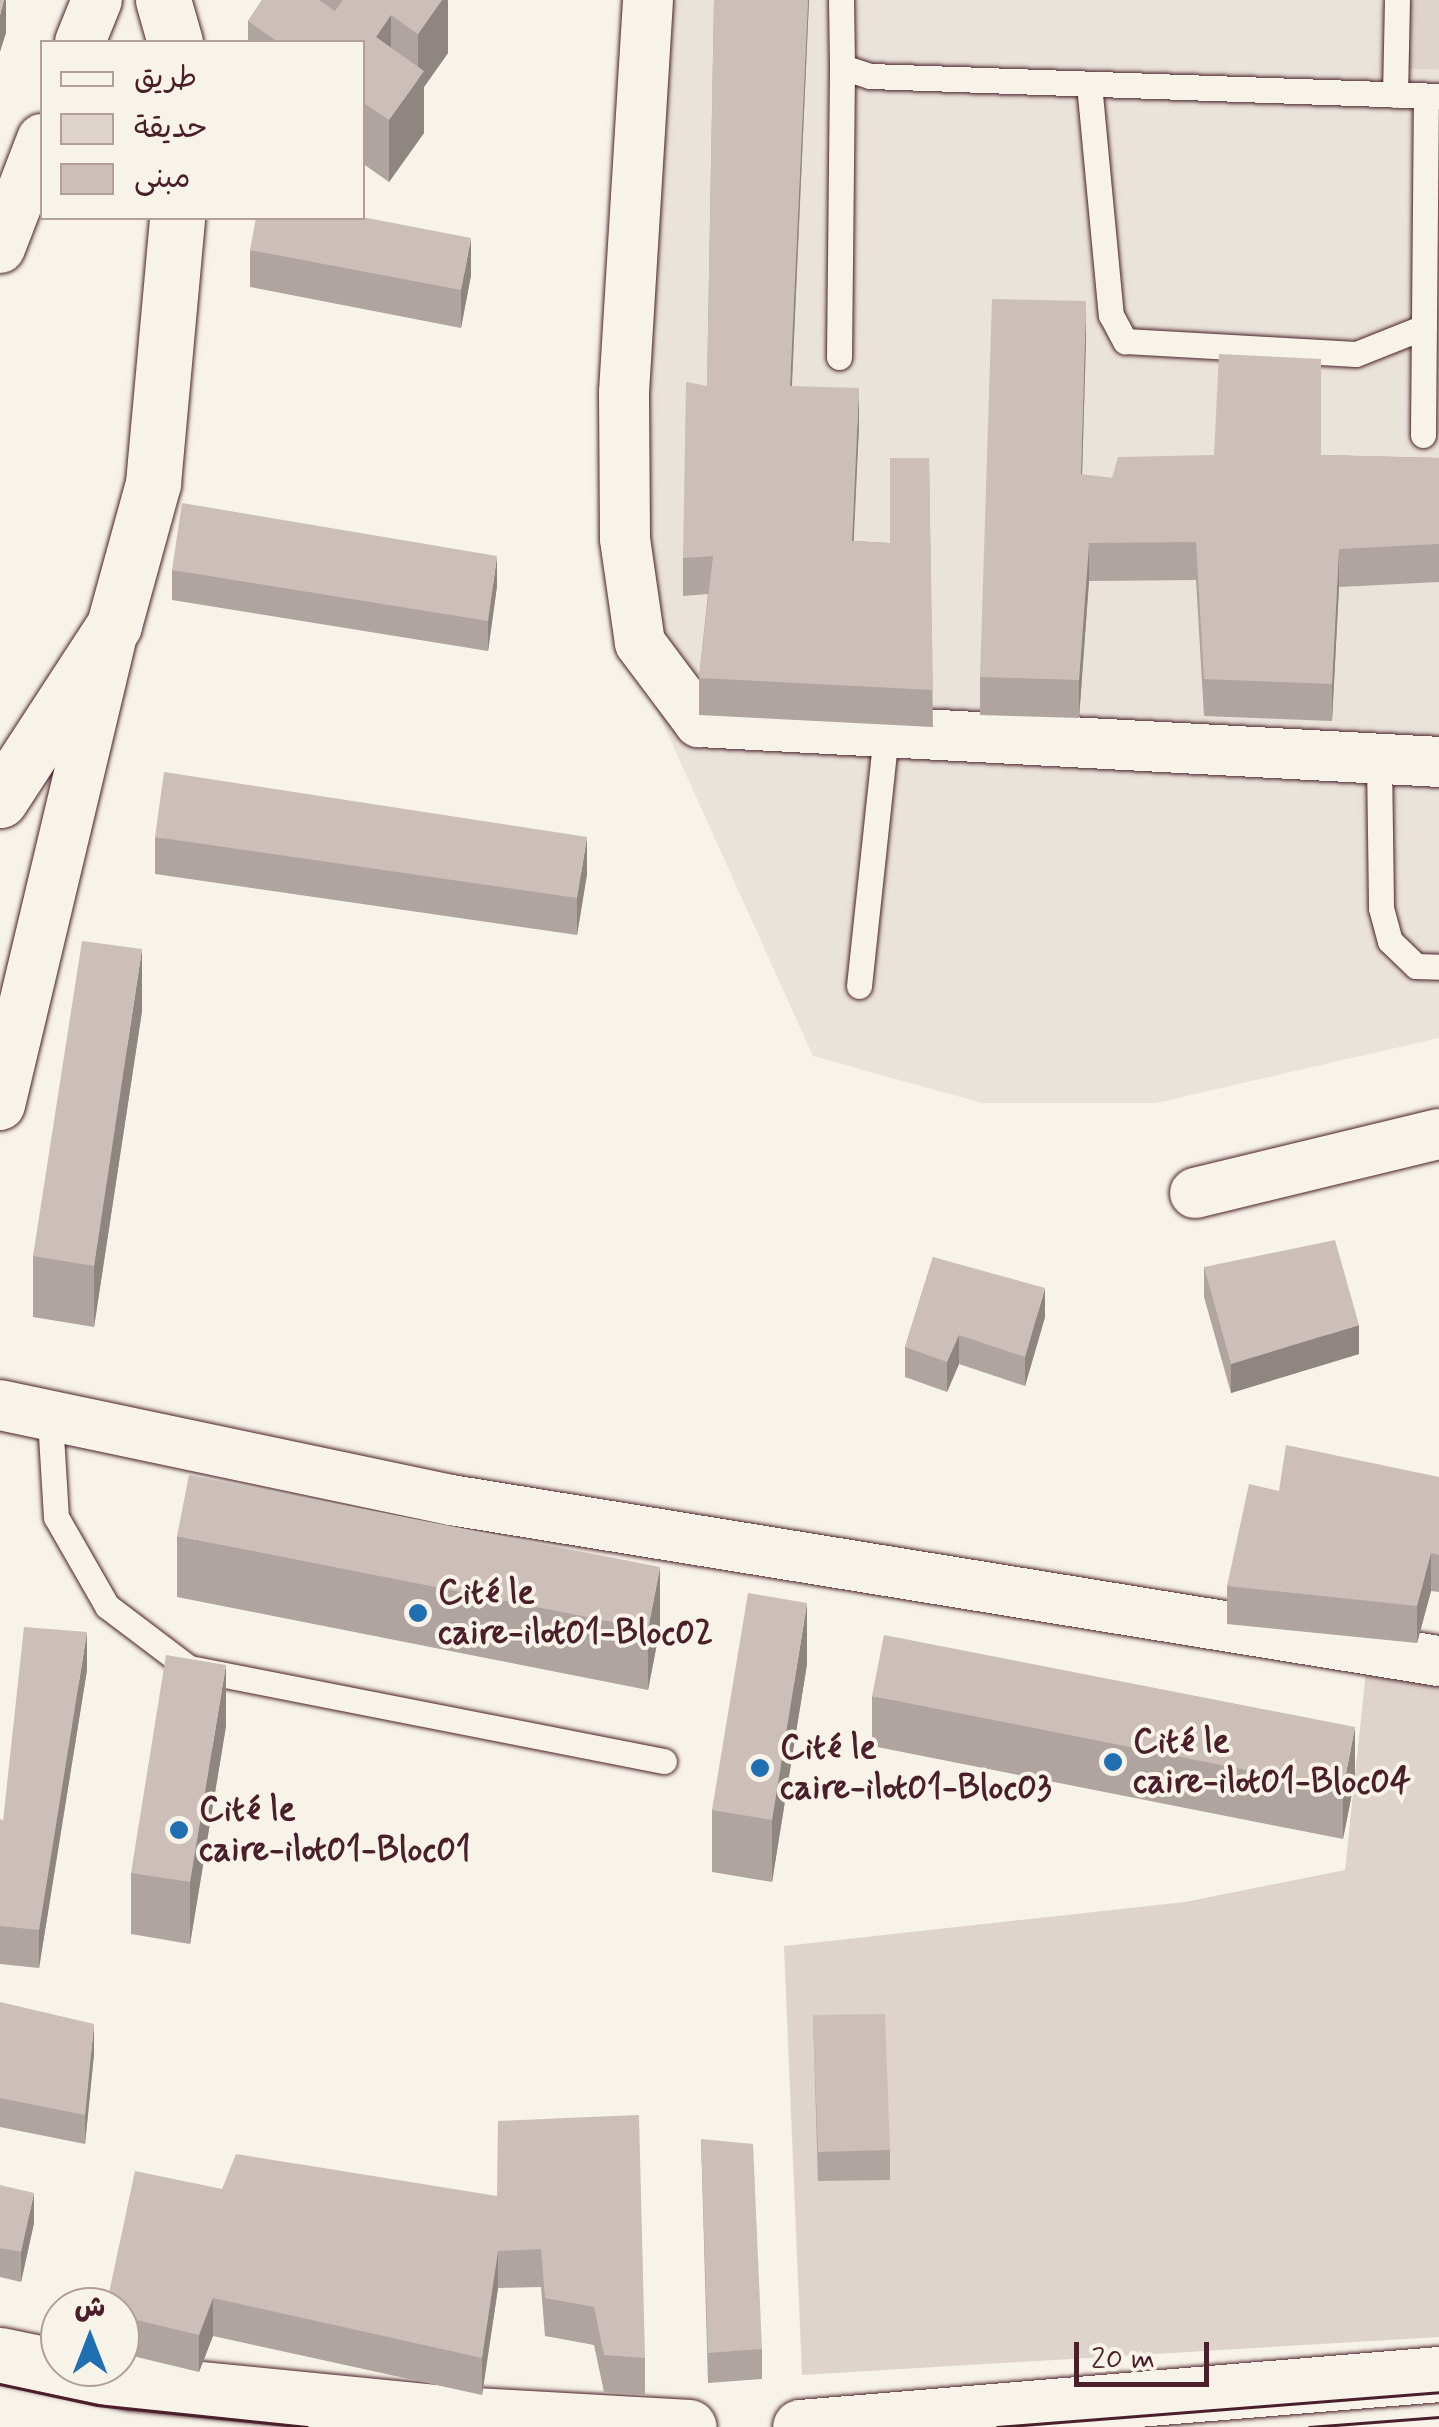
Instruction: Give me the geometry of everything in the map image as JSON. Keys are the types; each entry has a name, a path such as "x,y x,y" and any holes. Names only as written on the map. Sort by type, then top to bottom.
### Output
{"main road":[{"path":"163,0 174,40"},
{"path":"6,785 114,625 152,483 178,220"},
{"path":"0,2355 131,2382 457,2414 688,2427"},
{"path":"800,2427 1439,2374"}],"street":[{"path":"81,40 96,0"},
{"path":"648,0 624,393 625,539 640,644 700,722 1379,762 1439,762"},
{"path":"0,248 40,144"},
{"path":"0,1104 114,625"},
{"path":"1195,1193 1439,1134"},
{"path":"0,1405 50,1419 451,1500 1439,1660"}],"lane":[{"path":"839,357 841,0"},
{"path":"1395,95 1396,0"},
{"path":"842,67 870,76 1432,96 1423,435"},
{"path":"1089,84 1111,315 1125,340 1356,354 1424,327"},
{"path":"860,986 886,732"},
{"path":"1379,762 1381,908 1390,941 1416,966 1439,967"},
{"path":"50,1419 56,1517 107,1606 189,1668 664,1761"}],"shaded area":[{"path":"621,0 1439,0 1439,1038 1156,1103 982,1103 813,1056 624,637 604,518"}],"green space":[{"path":"1406,0 1439,0 1439,70 1400,68"},
{"path":"1366,1671 1439,1683 1439,2337 802,2375 784,1946 1185,1902 1345,1870"}],"building":[{"path":"262,0 319,0 335,11 343,0 442,0 418,34 391,15 376,37 424,71 389,120 365,104 365,40 275,40 248,21"},
{"path":"714,0 808,0 790,386 859,388 852,541 890,543 890,458 929,458 933,690 699,678 713,556 683,558 686,382 707,386"},
{"path":"365,218 471,238 461,290 250,250 256,220"},
{"path":"992,299 1086,301 1081,474 1112,478 1118,457 1214,455 1219,354 1321,359 1321,455 1439,458 1439,544 1339,549 1332,684 1204,679 1196,542 1089,543 1079,680 980,677"},
{"path":"182,503 497,556 488,621 172,570"},
{"path":"164,772 587,837 577,898 155,837"},
{"path":"82,941 142,949 94,1266 33,1256"},
{"path":"1335,1240 1359,1325 1231,1364 1204,1267"},
{"path":"933,1257 1045,1288 1025,1357 959,1335 947,1362 905,1347"},
{"path":"1286,1445 1439,1477 1439,1555 1431,1553 1417,1606 1227,1586 1249,1484 1279,1491"},
{"path":"189,1475 660,1567 648,1629 177,1536"},
{"name":"Cité le caire-ilot01-Bloc03","path":"748,1593 807,1603 772,1820 712,1810"},
{"path":"24,1627 87,1632 39,1930 0,1926 0,1819 3,1821"},
{"path":"884,1635 1355,1727 1343,1789 872,1696"},
{"path":"166,1655 226,1665 190,1882 131,1873"},
{"path":"0,2002 94,2024 85,2115 0,2098"},
{"path":"885,2014 890,2150 818,2152 813,2015"},
{"path":"639,2115 645,2358 604,2355 594,2307 545,2298 541,2249 498,2251 482,2358 213,2298 199,2335 140,2321 140,2287 110,2287 135,2171 222,2189 236,2154 497,2196 498,2121"},
{"path":"701,2139 753,2144 762,2349 708,2353"},
{"path":"0,2185 34,2193 21,2252 0,2248"}],"tram line":[{"path":"0,2384 97,2405 307,2427"},
{"path":"997,2427 1439,2392"},
{"path":"1309,2427 1439,2417"}],"place":[{"name":"Cité le caire-ilot01-Bloc02","path":"418,1613"},
{"name":"Cité le caire-ilot01-Bloc04","path":"1113,1762"},
{"name":"Cité le caire-ilot01-Bloc03","path":"760,1768"},
{"name":"Cité le caire-ilot01-Bloc01","path":"179,1830"}]}
